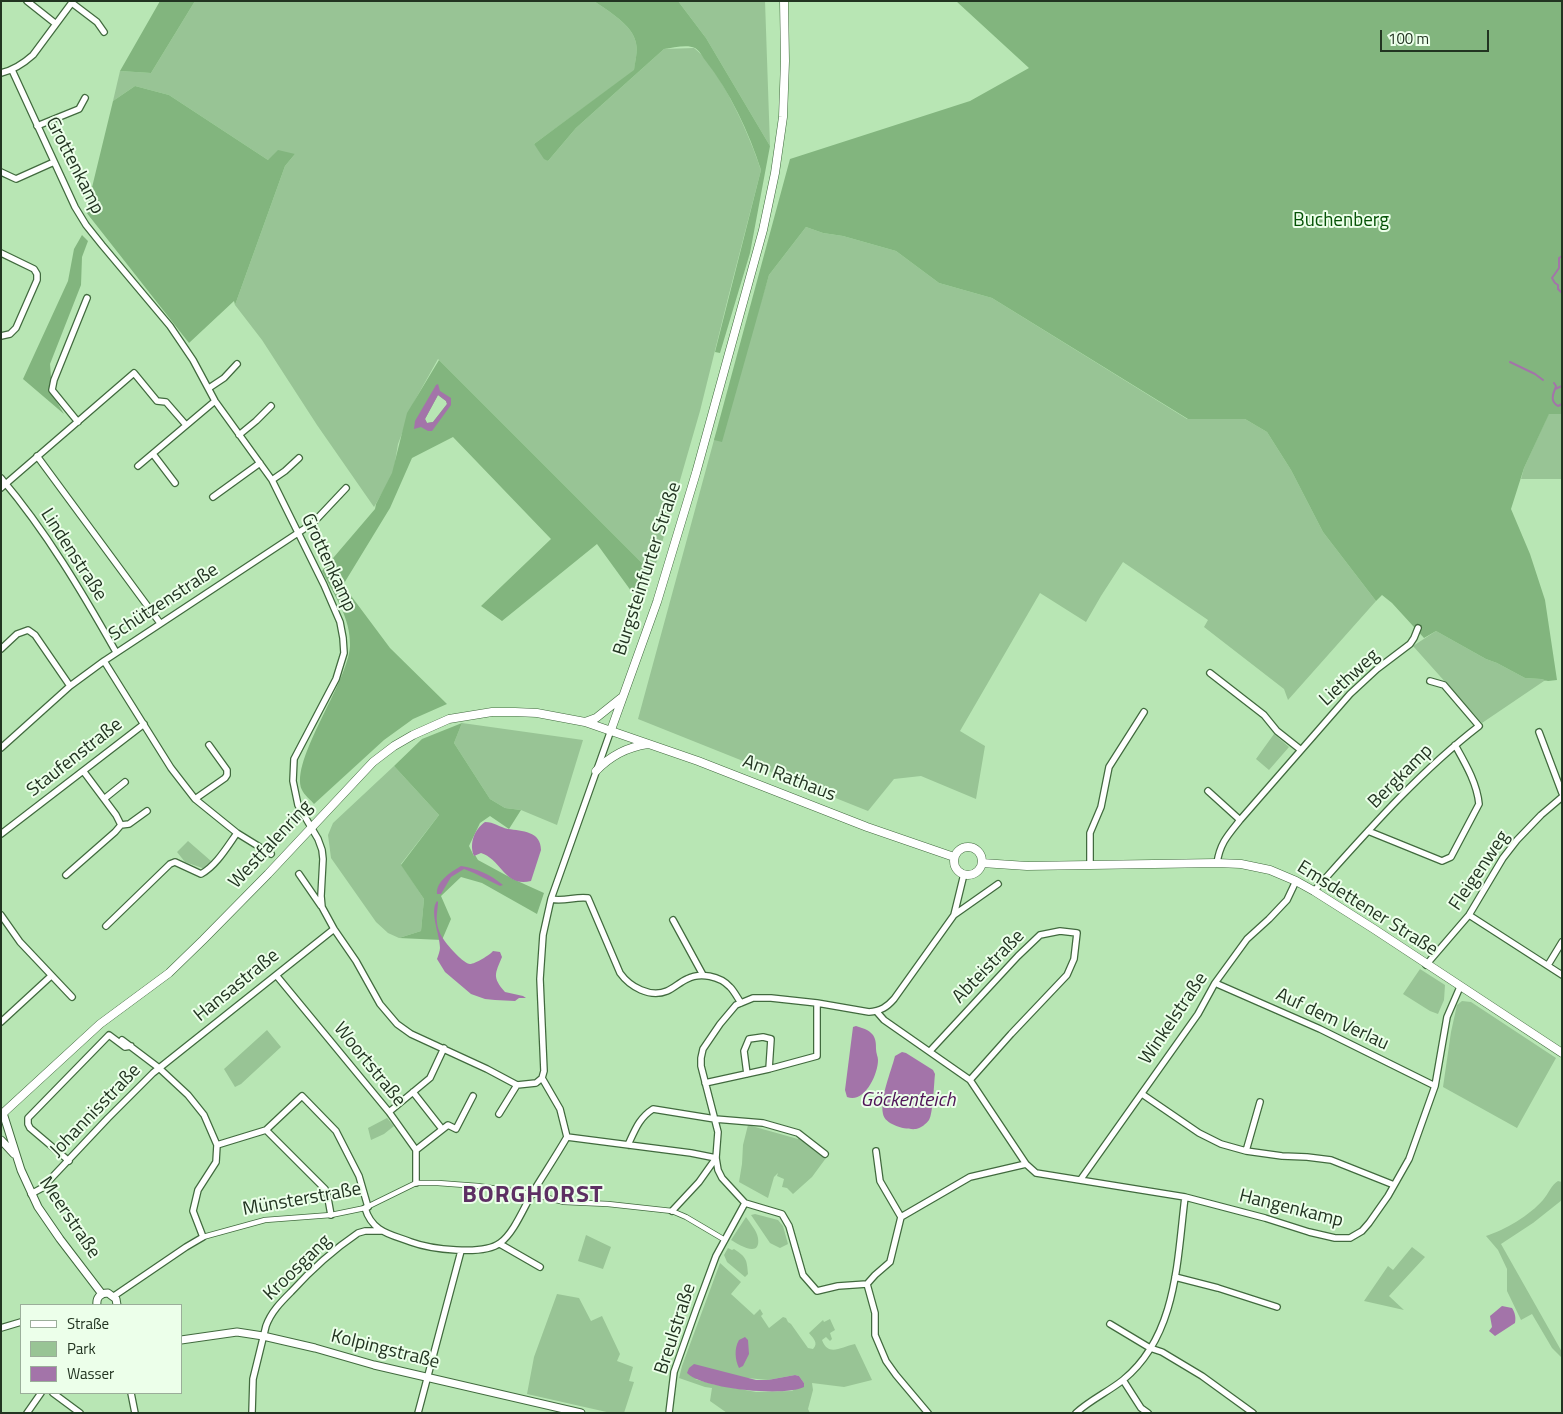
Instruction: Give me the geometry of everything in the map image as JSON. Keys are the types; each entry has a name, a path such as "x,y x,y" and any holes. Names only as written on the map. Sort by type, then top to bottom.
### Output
{"main road":[{"name":"Burgsteinfurter Straße","path":"611,730 657,602 696,473 763,230 775,173 783,117 785,61 784,1"},
{"path":"586,722 596,718 622,697"},
{"name":"Westfalenring","path":"2,1113 100,1024 169,973 311,828 355,780 380,757 413,735 449,719 492,712 537,713 586,722 611,730"},
{"name":"Am Rathaus","path":"611,730 707,764 867,827 954,857"},
{"path":"596,771 621,751 634,746 650,744"},
{"path":"972,847 980,853 982,863 975,873 970,875 964,874 956,868 954,857 961,849 972,847"},
{"name":"Emsdettener Straße","path":"982,863 1027,866 1218,863 1242,864 1270,870 1314,891 1374,928 1426,965 1562,1053"}],"street":[{"path":"27,1 56,24"},
{"path":"1,73 12,70 26,62 73,2 97,22 104,32"},
{"name":"Grottenkamp","path":"12,70 75,207 86,225 170,326 193,360 215,401 272,480 340,622 344,652 336,679 294,760 293,781 298,805 320,844 323,859 321,881 322,908"},
{"path":"37,126 79,108 85,98"},
{"path":"1,172 16,179 54,162"},
{"path":"1,253 34,269 37,274 37,280 16,328 10,334 1,336"},
{"path":"78,422 52,390 54,380 87,298"},
{"path":"209,388 224,378 237,364"},
{"path":"3,483 134,374 157,401 166,402 186,425"},
{"path":"138,466 215,401"},
{"path":"239,435 271,406"},
{"path":"153,454 175,483"},
{"path":"37,456 160,623"},
{"path":"272,480 286,471 299,458"},
{"path":"213,497 260,463"},
{"name":"Lindenstraße","path":"3,483 56,551 116,652"},
{"name":"Schützenstraße","path":"1,748 70,686 116,652 313,523 346,488"},
{"name":"Liethweg","path":"1218,863 1219,851 1227,836 1240,820 1350,694 1377,669 1410,644 1418,628"},
{"path":"1,649 17,634 28,630 35,635 70,686"},
{"path":"104,661 171,768 195,799 237,833 271,854"},
{"path":"1210,673 1264,715 1278,731 1301,750"},
{"name":"Bergkamp","path":"1314,891 1368,831 1455,745 1479,726 1444,685 1430,681"},
{"path":"1090,865 1090,833 1101,807 1109,767 1144,712"},
{"name":"Staufenstraße","path":"1,834 144,724"},
{"name":"Burgsteinfurter Straße","path":"542,1078 544,1071 540,979 543,935 551,899 611,730"},
{"path":"1539,732 1562,795"},
{"path":"195,799 227,775 227,770 209,744"},
{"name":"Bergkamp","path":"1368,831 1442,861 1451,857 1479,804 1473,781 1455,745"},
{"path":"84,772 116,815 121,825"},
{"path":"104,800 125,782"},
{"path":"1208,791 1240,820"},
{"name":"Fleigenweg","path":"1426,965 1470,915 1503,858 1517,840 1562,795"},
{"path":"66,874 116,832 121,825 129,824 147,811"},
{"path":"106,926 170,864 175,862 201,874 207,871 237,833"},
{"path":"217,1145 266,1130 302,1096 336,1131 359,1176 368,1218 372,1224 382,1231 418,1245 461,1251 481,1250 500,1244 521,1216 566,1137 560,1109 542,1078 536,1083 517,1085 444,1048 411,1034 397,1024 380,1004 356,961 299,874"},
{"path":"954,915 964,874"},
{"name":"Winkelstraße","path":"1082,1179 1198,1014 1215,983 1247,939 1287,900 1296,881"},
{"path":"876,1152 880,1181 901,1217 890,1262 867,1284 838,1286 817,1291 803,1275 789,1226 782,1214 745,1203 722,1178 718,1170 716,1158 718,1132 701,1066 703,1049 730,1011 741,1003 753,998 817,1003 869,1012 877,1012 886,1007 894,999 954,915 998,884"},
{"path":"551,899 588,898 620,973 628,983 638,989 653,993 667,991 687,979 703,975 729,985 741,1003"},
{"path":"1,915 20,942 72,997"},
{"path":"1470,915 1562,975"},
{"path":"673,920 703,975"},
{"name":"Hansastraße","path":"159,1068 334,929"},
{"name":"Abteistraße","path":"930,1051 1018,956 1040,935 1060,931 1077,934 1074,959 1067,976 970,1080"},
{"path":"1548,965 1562,942"},
{"name":"Woortstraße","path":"276,975 389,1112 416,1150"},
{"path":"1,1022 51,976"},
{"name":"Auf dem Verlau","path":"1215,983 1320,1029 1435,1086"},
{"name":"Hangenkamp","path":"1026,1164 1036,1172 1185,1197 1265,1218 1309,1232 1344,1239 1350,1238 1362,1231 1388,1196 1409,1159 1435,1086 1446,1017 1460,987"},
{"path":"705,1083 817,1056 817,1003"},
{"path":"877,1012 884,1020 970,1080 1026,1164 970,1177 901,1217"},
{"path":"69,1161 30,1128 28,1118 109,1035 125,1047 131,1046"},
{"path":"747,1074 744,1051 749,1039 763,1037 771,1039 769,1069"},
{"path":"122,1040 159,1068 188,1095 204,1115 217,1145 216,1162 198,1190 193,1211 203,1237"},
{"path":"389,1112 430,1078 444,1048"},
{"name":"Johannisstraße","path":"32,1194 42,1188 108,1118 159,1068"},
{"path":"499,1114 517,1085"},
{"path":"413,1092 442,1130"},
{"path":"1142,1094 1199,1133 1222,1144 1246,1151 1331,1160 1394,1185"},
{"path":"416,1183 416,1150 448,1125 456,1130 473,1096"},
{"path":"1246,1151 1260,1102"},
{"path":"628,1145 639,1122 645,1114 653,1109 762,1123 798,1134 825,1154"},
{"name":"Meerstraße","path":"2,1113 16,1156 32,1194 50,1226 102,1294"},
{"path":"266,1130 325,1189 331,1214"},
{"path":"566,1137 716,1158"},
{"name":"Meerstraße","path":"1,1140 16,1156"},
{"path":"672,1211 700,1182 716,1158"},
{"name":"Münsterstraße","path":"114,1296 186,1246 203,1237 265,1220 331,1214 366,1208 416,1183 478,1186 532,1194 564,1202 672,1211 726,1240"},
{"path":"1076,1413 1123,1380 1136,1367 1160,1333 1167,1313 1174,1277 1185,1197"},
{"name":"Breulstraße","path":"669,1413 674,1372 716,1256 745,1203"},
{"name":"Kroosgang","path":"252,1413 253,1379 263,1336 269,1318 278,1305 320,1262 358,1233 382,1231"},
{"path":"500,1244 540,1267"},
{"path":"418,1413 461,1251"},
{"path":"1174,1277 1218,1288 1277,1307"},
{"path":"867,1284 875,1313 876,1335 886,1361 928,1413"},
{"path":"97,1304 97,1300 102,1294 108,1293 116,1298 117,1304"},
{"path":"1,1328 20,1322"},
{"path":"1110,1324 1202,1376 1253,1413"},
{"name":"Kolpingstraße","path":"182,1340 237,1332 263,1336 427,1378 581,1413"},
{"path":"1123,1380 1140,1411 1148,1413"},
{"path":"27,1413 40,1394"},
{"path":"54,1394 80,1413"},
{"path":"131,1394 136,1413"}],"green space":[{"path":"160,1 195,1 151,73 120,71"},
{"path":"195,1 594,1 625,24 634,36 637,49 634,71 534,144 548,161 576,128 664,49 694,48 704,58 734,105 761,170 700,411 653,574 438,359 414,402 398,444 393,474 374,507 317,425 262,340 235,305 285,166 295,154 268,160 169,95 135,86 113,101 120,71 151,73"},
{"path":"594,1 678,1 706,38 770,146 750,253 720,353 715,352 761,170 751,141 738,113 723,85 698,50 688,46 664,49 576,128 548,161 544,159 534,144 634,70 637,49 634,36 625,24"},
{"path":"678,1 765,1 770,146 706,38"},
{"name":"Buchenberg","path":"956,1 1562,1 1562,414 1549,414 1524,468 1511,509 1530,554 1545,600 1557,680 1548,681 1525,678 1436,631 1424,638 1392,603 1382,595 1376,601 1323,532 1291,470 1267,432 1245,419 1188,419 992,298 939,283 896,251 806,227 769,275 722,442 714,440 790,159 970,101 1029,68"},
{"path":"135,86 169,95 268,160 278,150 295,154 285,166 235,305 234,301 189,343 86,212 113,101"},
{"path":"806,227 896,251 939,283 992,298 1187,419 1245,419 1267,432 1291,470 1323,532 1376,601 1288,700 1284,689 1204,627 1208,620 1123,562 1086,622 1040,593 960,731 985,746 976,799 921,776 894,779 868,811 638,719 714,440 751,334 769,275"},
{"path":"82,235 88,241 82,257 81,285 50,364 52,390 64,414 23,379 68,281 74,249"},
{"path":"439,360 651,572 634,595 597,544 502,621 481,606 551,539 453,437 412,458 390,508 343,585 390,648 447,704 413,719 384,740 314,804 304,794 300,777 311,741 347,662 350,646 350,636 345,616 322,571 375,509 392,473 407,413","holes":["438,395 447,404 433,422 427,423 425,419"]},
{"path":"1549,413 1562,414 1562,479 1521,479 1524,468"},
{"path":"1436,631 1525,678 1548,681 1544,681 1482,723 1413,646"},
{"path":"462,723 583,740 557,825 521,810 505,808 490,799 454,743"},
{"path":"462,723 454,743 490,799 505,808 521,810 509,829 490,816 480,823 469,846 478,860 544,893 537,914 482,883 461,877 441,896 451,919 442,940 399,938 421,931 424,899 401,865 439,815 394,766 422,739"},
{"path":"1274,734 1289,747 1269,770 1256,759"},
{"path":"394,766 439,815 401,864 424,899 421,931 399,938 388,933 376,922 331,858 328,835 333,823"},
{"path":"188,841 211,861 205,869 185,862 177,852"},
{"path":"1420,969 1445,985 1444,1000 1438,1014 1403,994"},
{"path":"1462,1001 1471,1002 1556,1058 1517,1128 1443,1087 1451,1032 1457,1005"},
{"path":"267,1030 281,1047 241,1084 235,1087 224,1069"},
{"path":"387,1118 394,1126 384,1134 371,1140 368,1128"},
{"path":"748,1125 798,1139 800,1136 826,1158 812,1177 793,1194 787,1188 782,1187 784,1179 777,1176 778,1173 774,1177 768,1198 739,1182 743,1145"},
{"path":"1558,1181 1562,1182 1562,1200 1533,1223 1501,1244 1562,1352 1562,1358 1552,1348 1532,1314 1521,1320 1507,1291 1507,1269 1498,1250 1486,1236 1509,1226 1531,1211 1543,1200"},
{"path":"755,1214 778,1220 783,1226 788,1244 780,1248 770,1243 751,1215"},
{"path":"746,1217 758,1238 758,1244 753,1249 743,1247 731,1240"},
{"path":"586,1235 611,1247 603,1269 578,1261"},
{"path":"1412,1247 1425,1257 1389,1296 1404,1310 1364,1301 1388,1266 1393,1270"},
{"path":"728,1248 734,1249 745,1259 748,1274 745,1277 727,1262 724,1255"},
{"path":"720,1263 741,1282 731,1294 754,1315 760,1309 763,1314 761,1316 769,1328 783,1317 786,1318 808,1348 813,1349 815,1347 815,1341 809,1333 823,1320 824,1322 830,1319 835,1330 830,1333 832,1339 830,1341 826,1337 822,1340 825,1345 831,1350 836,1350 855,1344 872,1380 844,1387 812,1383 813,1390 808,1409 810,1413 727,1413 710,1401 712,1388 679,1378","holes":["795,1375 799,1376 804,1383 792,1391 756,1392 695,1379 747,1378 768,1380"]},
{"path":"557,1294 579,1298 591,1321 602,1316 620,1354 617,1361 633,1367 629,1381 634,1382 624,1413 611,1413 527,1394 534,1357"}],"water":[{"path":"438,384 440,391 451,398 451,405 432,431 421,427 414,429 415,421","holes":["438,395 447,404 433,422 427,423 425,419"]},
{"path":"485,822 530,833 538,839 541,850 531,881 522,882 509,877 488,856 481,853 474,856 473,838"},
{"path":"461,866 483,872 503,885 500,886 464,869 451,877 441,894 437,894 437,889 442,881"},
{"path":"437,901 438,929 452,950 470,964 475,963 493,951 500,952 502,957 496,975 498,983 505,992 526,998 519,998 515,1001 485,999 471,994 445,972 437,959 440,942 434,911"},
{"name":"Göckenteich","path":"856,1026 867,1030 873,1035 876,1042 878,1060 876,1073 869,1087 859,1096 853,1098 847,1097 845,1090 853,1027"},
{"name":"Göckenteich","path":"902,1052 933,1070 935,1074 929,1120 916,1129 902,1128 892,1124 883,1114 884,1092 895,1056"},
{"path":"1502,1306 1512,1308 1515,1315 1515,1323 1495,1336 1489,1331 1492,1327 1490,1316"},
{"path":"745,1337 748,1340 749,1354 743,1366 739,1368 736,1358 736,1347 739,1340"},
{"path":"694,1364 756,1380 768,1380 795,1375 799,1376 804,1383 804,1387 794,1390 762,1391 725,1387 696,1379 687,1373"}],"waterway":[{"path":"1562,256 1559,258 1559,268 1552,278 1562,293"},
{"path":"1510,362 1543,380"},
{"path":"1554,383 1555,389"},
{"path":"1562,386 1555,389 1553,394 1554,403 1558,406 1562,404"}],"district":[{"name":"BORGHORST","path":"533,1196"}]}
